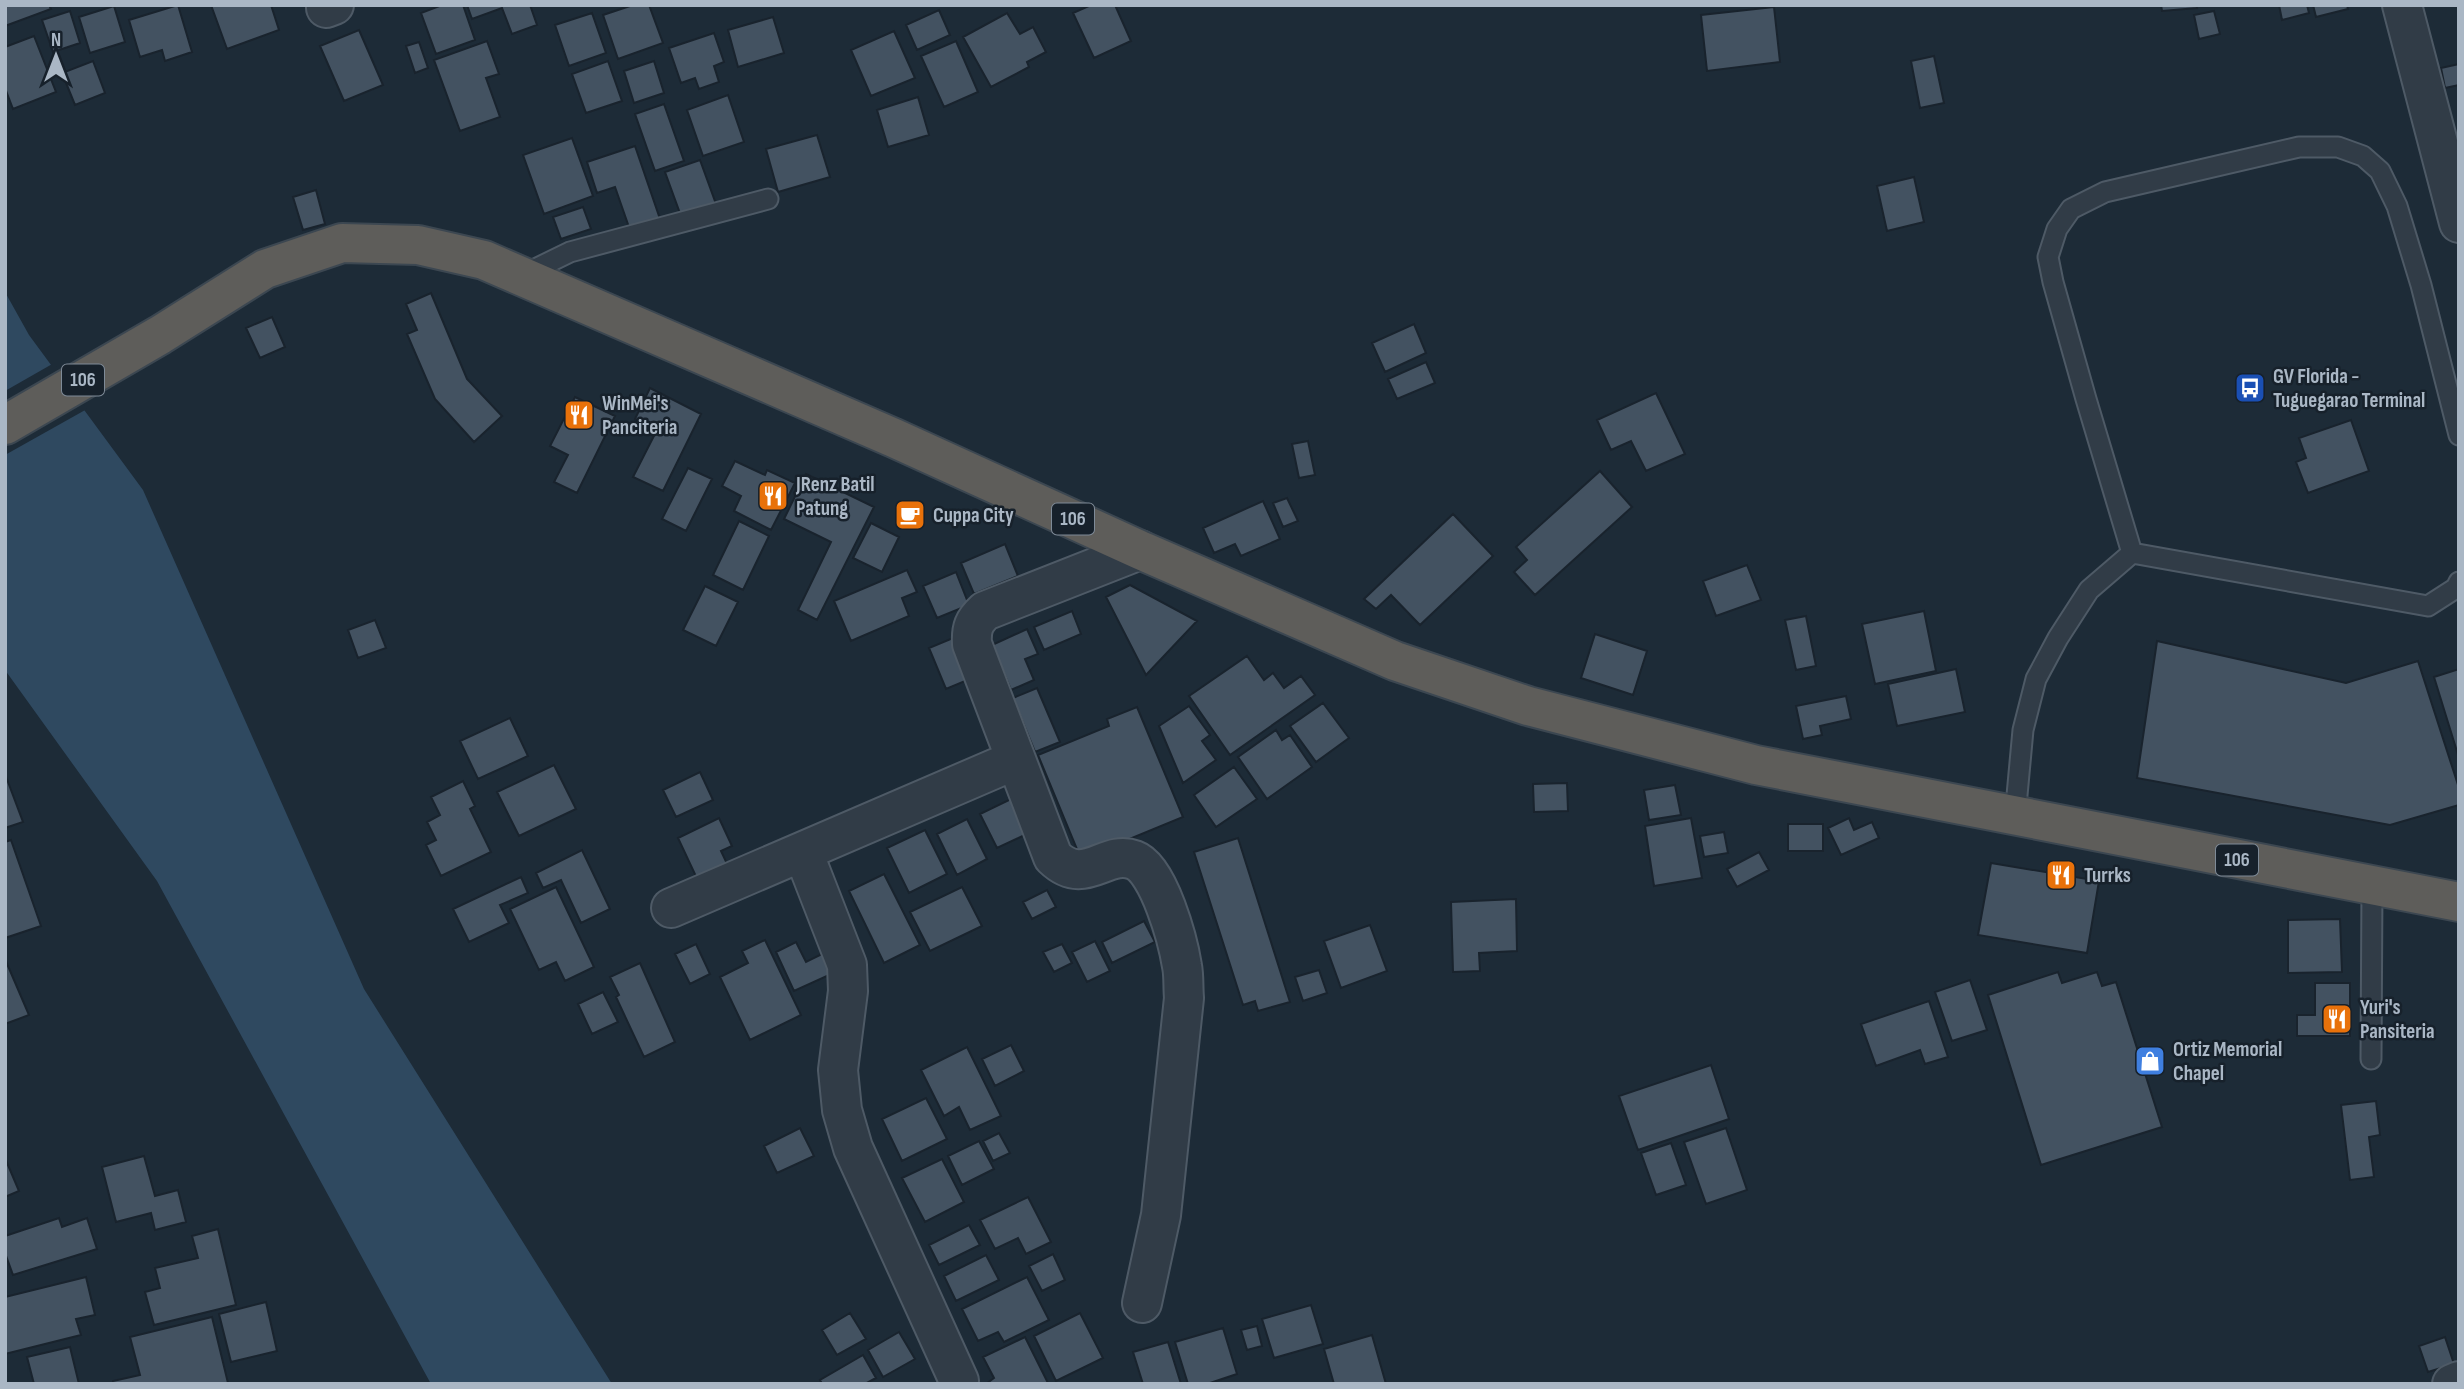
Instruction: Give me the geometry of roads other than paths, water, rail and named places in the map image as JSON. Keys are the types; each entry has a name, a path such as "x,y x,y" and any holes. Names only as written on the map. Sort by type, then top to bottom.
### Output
{"highway":[{"name":"106","path":"5,425 265,270 342,243 418,245 484,260 894,438 1140,550 1395,661 1528,706 1756,765 2459,902"}],"street":[{"path":"2402,5 2459,223"},
{"path":"1140,550 985,611 975,620 971,631 972,644 1053,857 1062,866 1072,870 1123,859 1134,860 1144,867 1156,885 1173,930 1182,967 1184,998 1161,1215 1142,1303"},
{"path":"671,908 1015,760"},
{"path":"803,852 847,965 848,991 838,1070 842,1110 853,1148 960,1381"},
{"path":"2452,1384 2459,1381"}],"lane":[{"path":"2132,553 2086,399 2048,257 2057,229 2071,209 2105,191 2299,147 2338,147 2363,156 2381,171 2397,206 2421,285 2459,435"},
{"path":"521,276 570,252 768,199"},
{"path":"2132,553 2428,606 2456,588 2459,582"},
{"path":"2015,817 2023,730 2036,679 2057,638 2089,590 2132,553"},
{"path":"2371,1059 2372,887"}],"water":[{"path":"5,292 29,335 143,490 364,989 612,1384 431,1384 157,881 5,670"}],"place":[{"name":"GV Florida - Tuguegarao Terminal","path":"2250,388"},
{"name":"WinMei's Panciteria","path":"579,415"},
{"name":"JRenz Batil Patung","path":"773,496"},
{"name":"Cuppa City","path":"910,515"},
{"name":"Turrks","path":"2061,875"},
{"name":"Yuri's Pansiteria","path":"2337,1019"},
{"name":"Ortiz Memorial Chapel","path":"2150,1061"}]}
